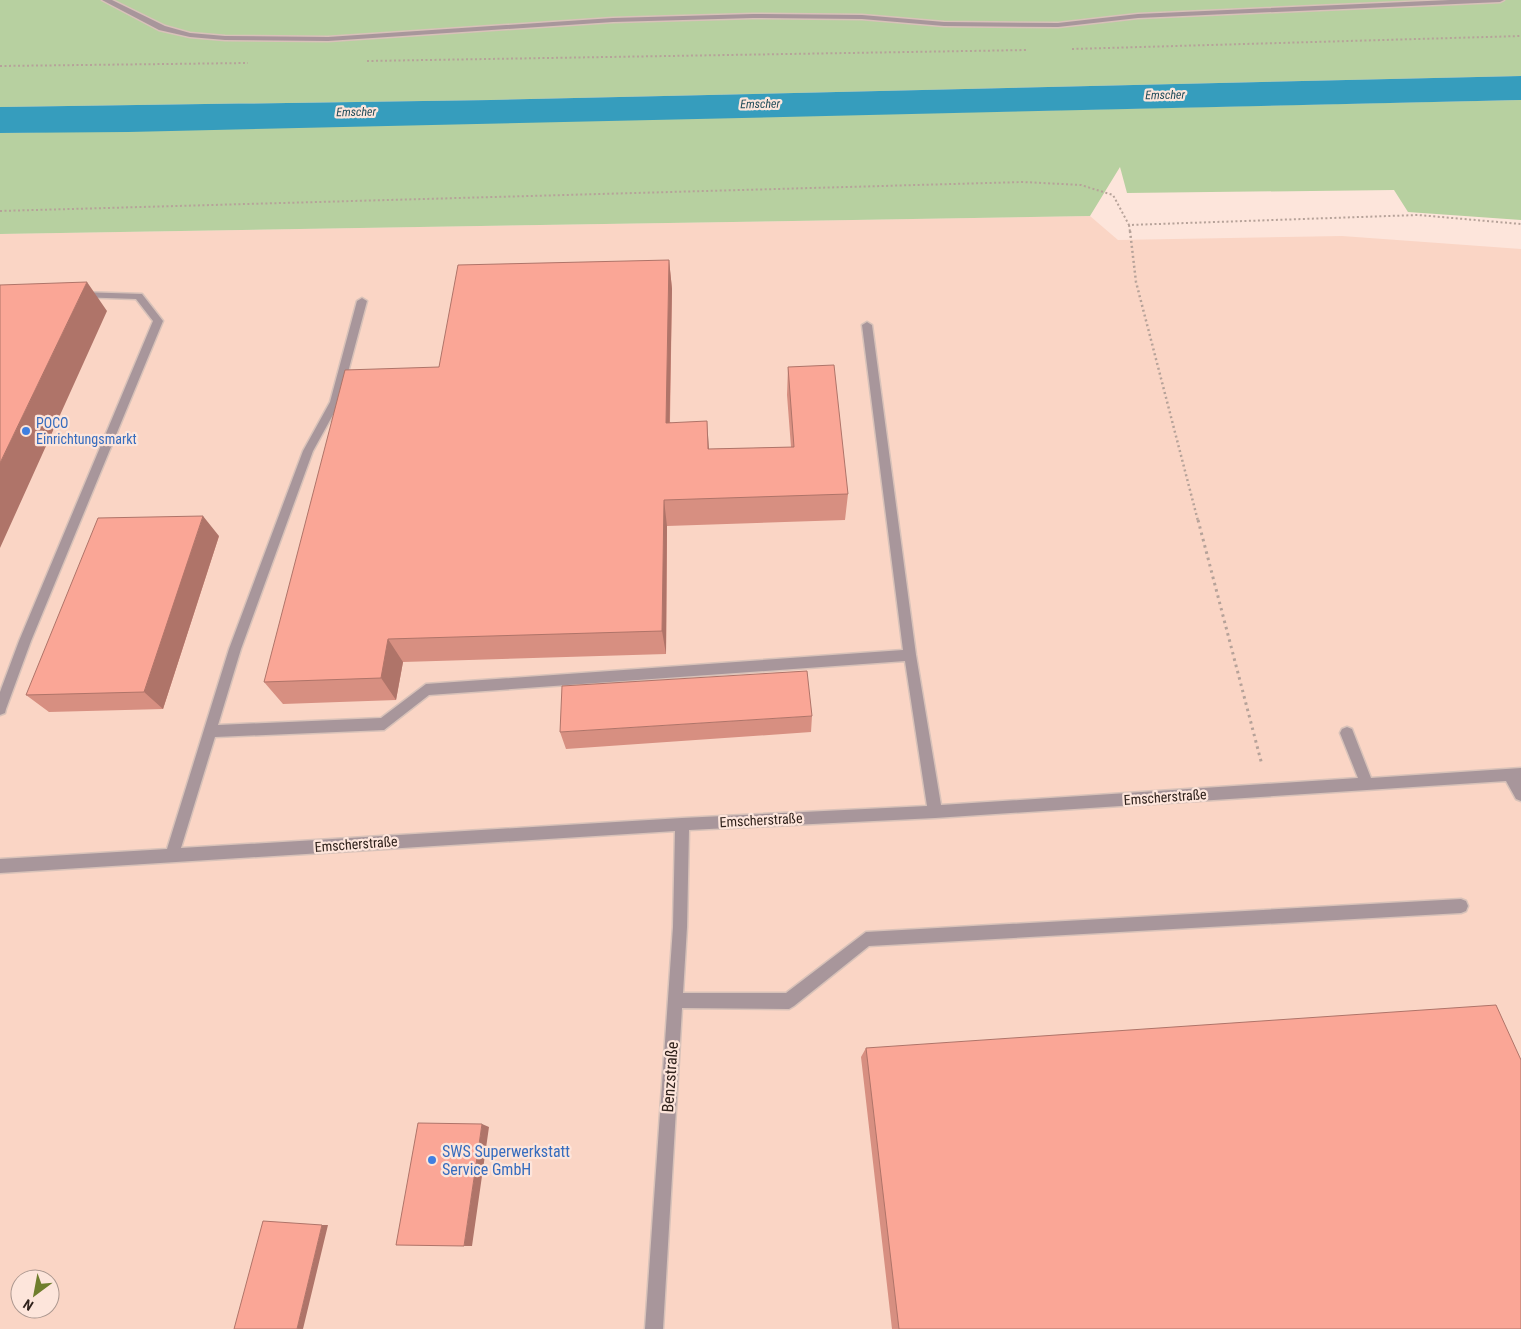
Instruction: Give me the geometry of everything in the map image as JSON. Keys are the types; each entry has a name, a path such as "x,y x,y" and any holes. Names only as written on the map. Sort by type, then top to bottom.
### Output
{"street":[{"path":"106,0 162,28 190,35 225,38 310,39 613,20 744,17 862,17 944,24 1058,25 1138,16 1500,0"},
{"path":"0,709 25,641 158,321 139,296 71,295"},
{"path":"172,855 236,649 308,451 334,402 362,301"},
{"path":"867,325 910,654 935,812"},
{"path":"210,730 384,724 426,690 910,654"},
{"path":"1347,733 1367,784"},
{"path":"1515,774 1521,795"},
{"name":"Emscherstraße","path":"0,866 682,824 935,812 1515,774"},
{"name":"Benzstraße","path":"654,1329 676,1000 680,927 682,824"},
{"path":"676,1000 789,1001 866,939 1461,906"}],"path":[{"path":"1064,49 1521,36"},
{"path":"360,62 1034,50"},
{"path":"0,66 251,63"},
{"path":"0,211 1024,182 1081,185 1113,195 1129,225 1136,282 1269,790"},
{"path":"1129,225 1418,215 1521,224"}],"shaded area":[{"path":"1090,216 1118,240 1342,236 1521,249 1521,1329 0,1329 0,234"}],"green space":[{"path":"0,0 1521,0 1521,76 491,100 0,107"},
{"path":"1521,100 1521,220 1408,212 1394,190 1127,193 1120,167 1090,216 0,234 0,133"}],"water":[{"name":"Emscher","path":"1521,76 1521,100 128,132 0,133 0,107 491,100"}],"building":[{"path":"669,260 666,423 707,421 708,449 794,447 788,367 834,365 848,494 664,500 662,631 388,639 381,678 264,682 345,370 439,367 458,265"},
{"path":"87,282 0,463 0,285"},
{"path":"203,516 144,692 26,695 98,518"},
{"path":"807,671 812,716 560,732 562,686"},
{"path":"1496,1005 1521,1060 1521,1329 899,1329 866,1048"},
{"path":"418,1123 482,1124 464,1246 396,1245"},
{"path":"263,1221 322,1225 297,1329 234,1329"}],"place":[{"name":"POCO Einrichtungsmarkt","path":"26,431"},
{"name":"SWS Superwerkstatt Service GmbH","path":"432,1160"}]}
